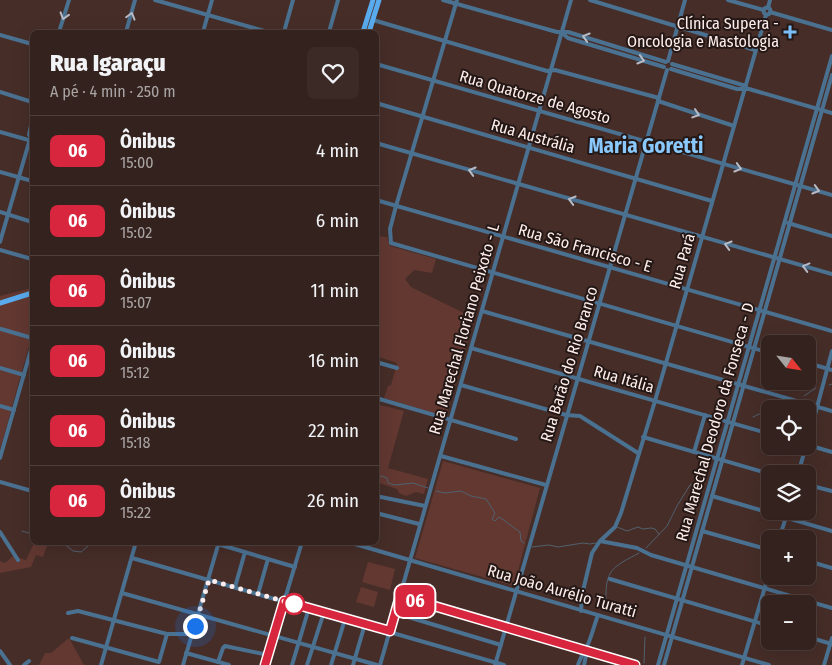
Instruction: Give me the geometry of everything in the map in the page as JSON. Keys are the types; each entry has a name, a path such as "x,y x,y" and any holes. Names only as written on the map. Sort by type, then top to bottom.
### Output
{"main road":[{"path":"364,30 373,0"},
{"path":"370,30 379,0"},
{"path":"0,303 30,294"}],"street":[{"path":"60,30 69,0"},
{"path":"127,30 135,0"},
{"path":"155,0 261,30"},
{"path":"203,30 212,0"},
{"path":"285,30 293,0"},
{"path":"330,30 338,0"},
{"path":"443,0 457,2 562,33 568,38 611,51 709,74 744,88"},
{"name":"Rua Marechal Floriano Peixoto - L","path":"378,665 395,614 419,524 472,348 571,0"},
{"path":"590,0 755,50"},
{"name":"Rua Barão do Rio Branco","path":"495,664 659,100 685,0"},
{"path":"728,0 832,30"},
{"name":"Rua Pará","path":"581,611 582,595 592,553 600,540 614,527 621,513 770,0"},
{"path":"457,2 396,206 390,229 391,243 761,350"},
{"path":"373,20 659,100 734,126"},
{"path":"562,33 568,32 613,45 707,80 749,89 832,113"},
{"path":"0,35 30,43"},
{"path":"611,51 613,45"},
{"name":"Rua Marechal Deodoro da Fonseca - D","path":"664,665 670,635 689,566 792,205 822,110 831,74 832,56"},
{"name":"Rua Quatorze de Agosto","path":"379,65 832,194"},
{"path":"687,74 689,69"},
{"path":"707,80 709,74"},
{"name":"Rua Marechal Deodoro da Fonseca - D","path":"798,185 798,178 817,108 831,74"},
{"path":"725,85 727,80"},
{"path":"0,92 30,101"},
{"name":"Rua Austrália","path":"379,104 712,201"},
{"path":"0,132 30,140"},
{"path":"0,242 18,177 30,143"},
{"path":"379,144 832,274"},
{"path":"0,172 30,180"},
{"name":"Rua São Francisco - E","path":"379,201 832,332"},
{"path":"0,212 30,221"},
{"path":"788,223 832,236"},
{"path":"0,250 30,258"},
{"path":"482,310 792,400"},
{"path":"1,329 30,337"},
{"name":"Rua Itália","path":"472,348 761,431"},
{"path":"832,352 830,370 816,407 832,411"},
{"path":"0,458 2,445 30,353"},
{"path":"379,363 397,368"},
{"path":"816,366 830,370"},
{"path":"0,368 24,375"},
{"path":"461,385 566,415 580,416 638,453"},
{"path":"379,399 516,439"},
{"path":"0,406 14,410"},
{"path":"694,452 705,415"},
{"path":"643,437 761,471"},
{"path":"816,448 832,452"},
{"path":"440,456 546,485"},
{"path":"0,482 30,490"},
{"path":"816,486 832,491"},
{"path":"710,496 761,510"},
{"path":"379,497 425,506"},
{"path":"379,514 419,524"},
{"path":"796,520 832,531"},
{"path":"700,530 761,547"},
{"path":"0,532 18,560"},
{"path":"600,540 637,548 651,555 832,608"},
{"path":"102,665 135,545"},
{"path":"183,665 219,545"},
{"path":"222,545 295,566"},
{"path":"265,665 301,545"},
{"name":"Rua João Aurélio Turatti","path":"358,545 769,665"},
{"path":"235,587 245,552"},
{"path":"132,558 390,631 495,664 504,665"},
{"path":"258,594 268,559"},
{"path":"816,563 832,568"},
{"path":"610,579 761,623"},
{"path":"742,665 765,587"},
{"path":"122,592 378,665"},
{"path":"400,596 635,665"},
{"path":"292,665 309,608"},
{"path":"68,613 78,611 167,634 192,634"},
{"path":"307,665 324,612"},
{"path":"395,614 501,645"},
{"path":"578,665 598,615"},
{"path":"331,665 345,618"},
{"path":"353,665 365,624"},
{"path":"72,638 159,662 167,634"},
{"name":"Rua Marechal Deodoro da Fonseca - D","path":"658,665 670,635"},
{"path":"824,665 832,638"},
{"path":"816,639 831,644"},
{"path":"218,662 225,646 268,655"},
{"path":"584,665 585,650"},
{"path":"0,652 10,665"},
{"path":"186,652 229,665"},
{"path":"24,665 29,661"}],"shaded area":[{"path":"379,236 387,237 390,246 436,259 432,273 414,270 405,279 411,287 474,318 446,417 384,398 388,386 391,385 397,363 379,357"},
{"path":"30,288 30,342 0,450 0,296"},
{"path":"379,405 404,411 388,468 428,479 424,494 416,492 406,496 399,493 397,489 379,483"},
{"path":"443,461 540,488 514,586 415,558"},
{"path":"33,545 47,545 43,557 36,555 31,567 0,573 0,561 5,563 13,556 26,560"},
{"path":"368,562 395,569 390,590 362,582"},
{"path":"361,587 378,592 374,607 356,602"},
{"path":"69,638 84,665 39,665 45,653 51,653"}],"waterway":[{"path":"804,396 813,390"},
{"path":"753,417 761,413"},
{"path":"379,477 387,478 388,483 395,485 413,483 428,488"},
{"path":"646,548 667,526 690,485 700,481"},
{"path":"436,491 445,493 461,491 471,496 486,499 495,513 492,519 495,521 499,517 520,532 521,541 524,543"},
{"path":"617,527 627,531 638,527 643,529 651,528 655,529 659,534"},
{"path":"22,531 30,533"},
{"path":"532,547 549,545 558,547 596,543"},
{"path":"66,545 73,551 81,552 88,545"},
{"path":"622,611 618,605 606,601 609,575 617,566 639,553"},
{"path":"644,663 645,637"}],"bus line":[{"name":"06","path":"265,665 284,601 390,631 400,596 635,665"}],"place":[{"name":"Clínica Supera - Oncologia e Mastologia","path":"790,32"}],"district":[{"name":"Maria Goretti","path":"646,146"}],"route":[{"path":"195,626 209,580 294,604"}]}
